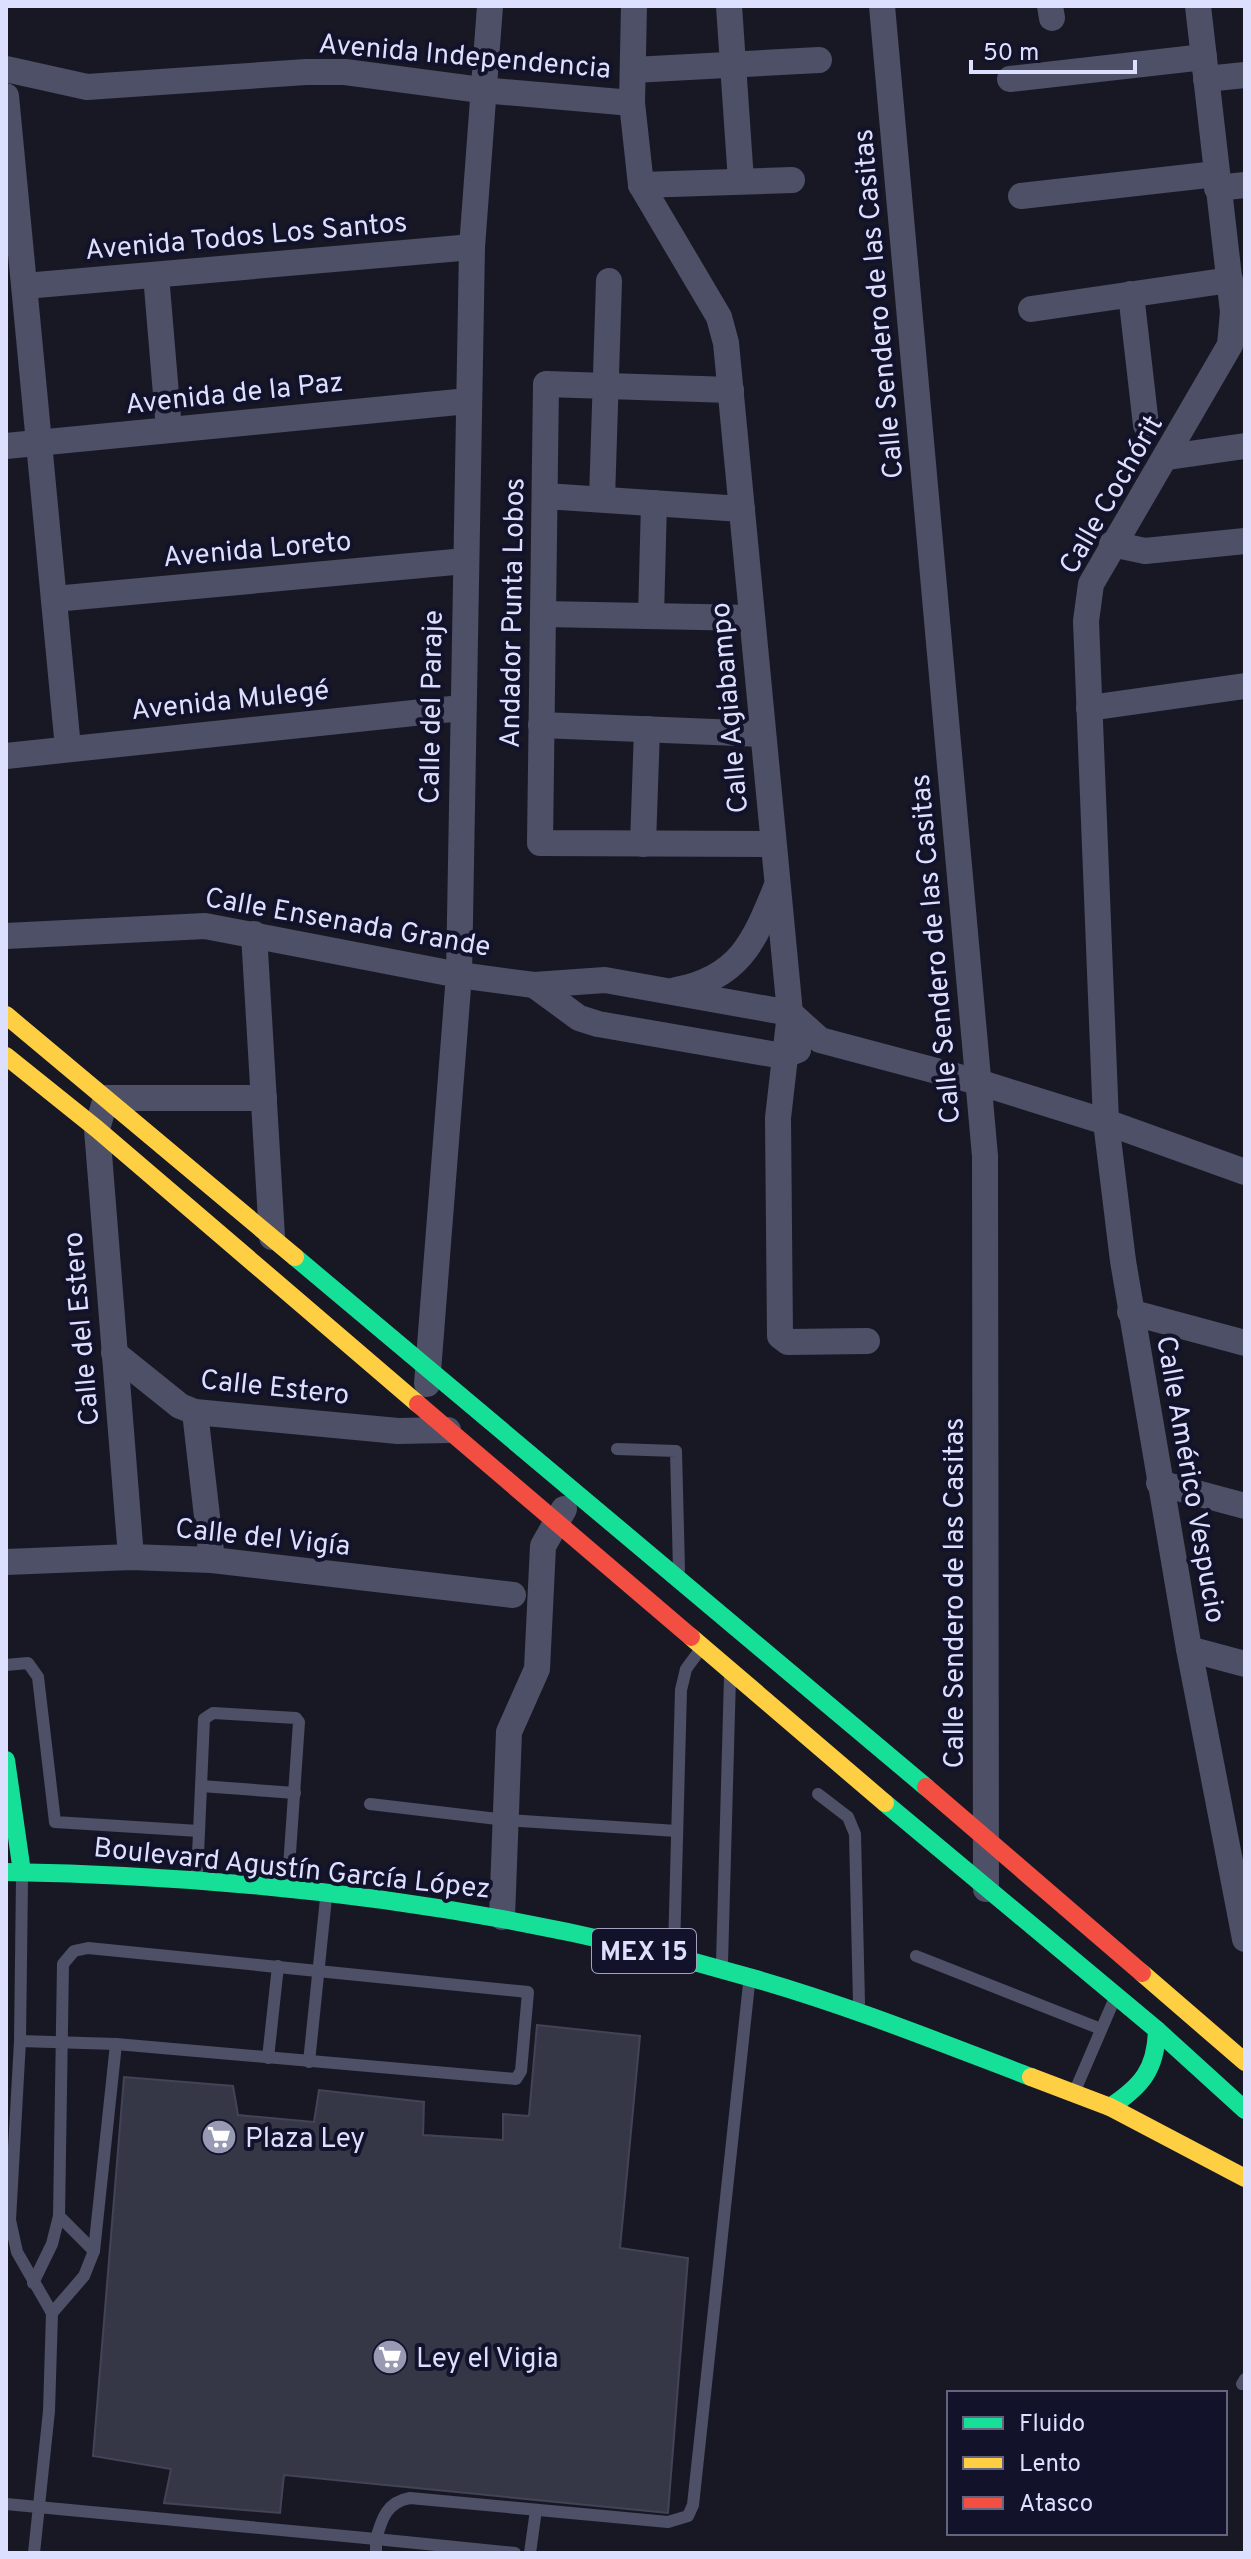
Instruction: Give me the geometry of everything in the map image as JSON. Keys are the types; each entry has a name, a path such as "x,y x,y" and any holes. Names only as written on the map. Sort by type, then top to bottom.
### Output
{"street":[{"name":"Calle del Paraje","path":"422,1409 430,1372 459,975 461,708 472,247 481,90 490,6"},
{"name":"Calle Agiabampo","path":"634,6 632,103 641,185 719,317 726,343 790,1013 778,1118 780,1336 788,1342 867,1341"},
{"path":"729,6 741,181"},
{"name":"Calle Sendero de las Casitas","path":"882,6 985,1156 986,1889"},
{"name":"Calle Cochórit","path":"1106,1122 1086,600 1112,544 1223,364 1239,312 1230,280 1198,6"},
{"path":"633,70 819,60"},
{"path":"1010,79 1205,68 1245,75"},
{"name":"Avenida Independencia","path":"6,69 87,87 345,72 481,90 632,103"},
{"path":"6,96 68,748"},
{"path":"641,185 792,180"},
{"path":"1021,196 1217,181 1245,185"},
{"name":"Avenida Todos Los Santos","path":"25,286 472,247"},
{"path":"156,275 169,430"},
{"path":"1031,309 1230,280"},
{"path":"602,499 609,281"},
{"path":"1131,294 1146,425"},
{"name":"Andador Punta Lobos","path":"605,386 546,384 540,843 643,844"},
{"path":"605,386 731,390"},
{"name":"Avenida de la Paz","path":"6,446 468,401"},
{"path":"1168,457 1245,446"},
{"path":"545,496 742,509"},
{"path":"651,616 654,503"},
{"path":"1112,544 1145,551 1245,541"},
{"name":"Avenida Loreto","path":"54,599 465,561"},
{"path":"543,614 752,618"},
{"path":"1089,708 1245,686 1245,700"},
{"name":"Avenida Mulegé","path":"6,756 461,708"},
{"path":"541,725 763,734"},
{"path":"647,729 643,844 773,844"},
{"path":"669,992 717,976 740,959 755,938 777,884"},
{"name":"Calle Ensenada Grande","path":"6,936 184,924 254,934 459,975 534,985 605,980 790,1013"},
{"path":"254,934 272,1237"},
{"name":"Calle Ensenada Grande","path":"534,985 579,1018 598,1024 783,1056"},
{"path":"790,1013 820,1040 978,1082 1106,1122 1245,1172"},
{"path":"6,1015 985,1836 1245,2062"},
{"path":"783,1056 820,1040"},
{"path":"6,1056 97,1129 702,1648 1157,2030 1245,2110"},
{"path":"106,1098 264,1098"},
{"name":"Calle del Estero","path":"106,1098 97,1129 131,1557"},
{"name":"Calle Américo Vespucio","path":"1106,1122 1130,1312 1189,1649 1234,1822 1245,1939"},
{"path":"1130,1312 1245,1343"},
{"name":"Calle Estero","path":"114,1353 180,1406 195,1412 398,1431 448,1430"},
{"path":"195,1412 212,1560"},
{"path":"1159,1483 1245,1506"},
{"path":"502,1917 509,1732 537,1669 540,1559 555,1523 574,1494"},
{"name":"Calle del Vigía","path":"6,1562 131,1557 212,1560 513,1595"},
{"path":"1189,1649 1245,1664"},
{"path":"6,1760 14,1872"},
{"name":"Boulevard Agustín García López","path":"14,1872 287,1889 502,1917 722,1970 859,2011 1075,2093 1110,2107 1245,2178"},
{"path":"1110,2107 1137,2089 1150,2075 1156,2061 1157,2030"}],"lane":[{"path":"617,1449 676,1451 679,1581"},
{"path":"673,1958 683,1680 702,1648"},
{"path":"6,1665 28,1663 38,1677 55,1822 199,1831"},
{"path":"722,1970 730,1671"},
{"path":"196,1882 207,1715 296,1718 300,1727 287,1889"},
{"path":"201,1786 295,1793"},
{"path":"818,1794 848,1817 855,1834 859,2011"},
{"path":"370,1804 506,1820 677,1831"},
{"path":"14,1872 20,2041 10,2220 17,2252 52,2313 49,2411 34,2553"},
{"path":"309,2062 327,1894"},
{"path":"20,2041 61,2041 116,2044 516,2079 521,2071 530,1997 524,1989 88,1948 74,1951 63,1964 61,2041 59,2216 52,2244 33,2283"},
{"path":"916,1956 1101,2029"},
{"path":"268,2058 278,1966"},
{"path":"376,2553 376,2539 387,2510 397,2500 410,2498 668,2522 688,2516 693,2505 750,1977"},
{"path":"1075,2093 1116,1996"},
{"path":"52,2313 84,2276 94,2251 116,2044"},
{"path":"59,2216 94,2251"},
{"path":"6,2504 515,2553"},
{"path":"530,2553 536,2510"}],"building":[{"name":"Ley el Vigia","path":"537,2025 640,2036 620,2248 688,2258 668,2513 284,2475 280,2513 164,2503 171,2469 93,2456 124,2077 233,2086 238,2115 314,2122 319,2090 424,2102 423,2135 503,2140 503,2114 529,2116"}],"traffic: fast":[{"path":"295,1257 926,1787"},
{"path":"6,1760 22,1872"},
{"path":"885,1803 1157,2030 1245,2110"},
{"path":"6,1872 195,1880 289,1889 476,1914 569,1932 661,1953 823,2000 1031,2077"},
{"path":"1110,2107 1131,2092 1145,2075 1154,2056 1157,2030"}],"traffic: slow":[{"path":"6,1015 295,1257"},
{"path":"6,1056 97,1129 418,1404"},
{"path":"691,1637 885,1803"},
{"path":"1142,1973 1245,2062"},
{"path":"1031,2077 1110,2107 1245,2178"}],"traffic: jam":[{"path":"418,1404 691,1637"},
{"path":"926,1787 1142,1973"}],"place":[{"name":"Plaza Ley","path":"219,2137"},
{"name":"Ley el Vigia","path":"390,2357"}]}
